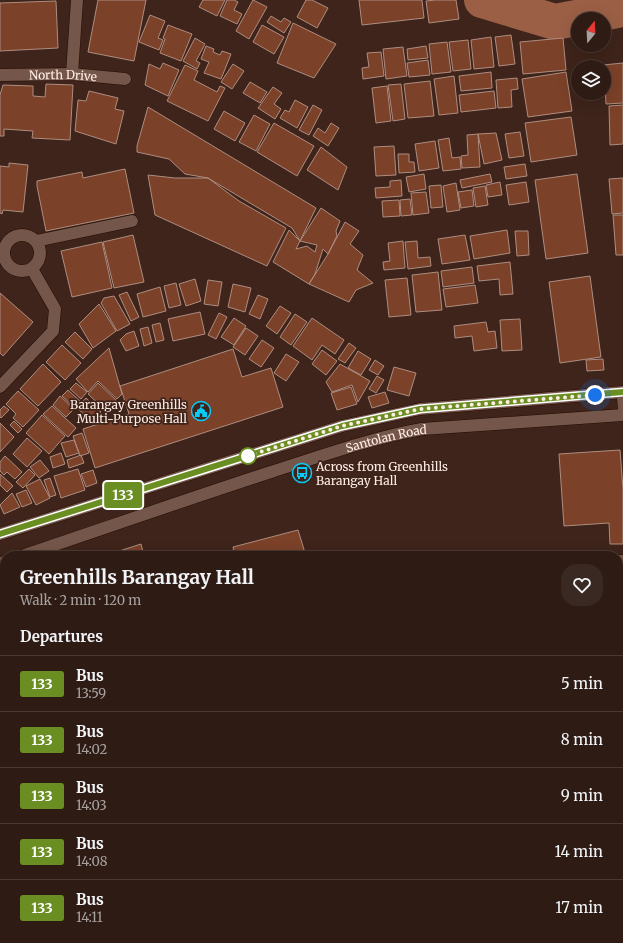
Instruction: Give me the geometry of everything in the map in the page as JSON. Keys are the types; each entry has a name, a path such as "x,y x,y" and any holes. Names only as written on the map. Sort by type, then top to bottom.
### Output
{"main road":[{"path":"72,74 77,0"},
{"name":"North Drive","path":"0,75 72,74 125,79"},
{"path":"36,242 132,221"},
{"path":"27,235 36,242 40,248 38,263 32,269 22,272 12,269 6,262 3,252 4,240 16,236 27,235"},
{"path":"0,387 53,330 55,309 32,269"},
{"name":"Santolan Road","path":"0,534 342,426 397,413 439,406 485,404 622,392"},
{"name":"Santolan Road","path":"36,551 175,503 332,452 402,432 422,429 623,415"}],"lane":[{"path":"622,392 623,415"}],"building":[{"path":"98,0 146,0 134,61 88,52"},
{"path":"203,0 225,0 217,16 199,7"},
{"path":"227,0 234,0 238,2 234,10 242,14 237,24 220,16"},
{"path":"253,0 267,7 249,39 236,31"},
{"path":"306,0 312,0 328,8 317,28 297,17"},
{"path":"359,0 422,0 424,18 362,25"},
{"path":"456,0 459,19 429,23 426,1"},
{"path":"56,1 58,48 0,51 0,3"},
{"path":"150,15 165,21 158,38 163,40 159,50 139,42"},
{"path":"271,16 281,22 284,18 291,22 284,33 267,22"},
{"path":"293,23 336,44 314,78 277,63"},
{"path":"168,25 192,34 181,61 160,53 165,39 163,38"},
{"path":"262,25 284,37 274,54 253,42"},
{"path":"511,35 515,64 499,66 495,37"},
{"path":"491,37 494,67 474,69 471,40"},
{"path":"195,38 205,44 196,61 200,63 197,69 183,61"},
{"path":"563,38 566,70 523,74 520,42"},
{"path":"468,40 471,69 453,71 449,42"},
{"path":"447,42 451,72 432,74 429,44"},
{"path":"206,46 214,49 213,52 220,55 222,51 231,54 221,79 204,73 209,62 201,59"},
{"path":"426,46 428,58 408,60 407,49"},
{"path":"403,47 407,76 386,79 383,49"},
{"path":"381,52 384,76 363,79 362,68 369,67 367,53"},
{"path":"428,60 430,75 409,77 407,63"},
{"path":"163,63 179,70 168,96 145,85 149,64 160,69"},
{"path":"623,63 623,103 606,104 606,100 611,100 611,64"},
{"path":"233,64 244,71 232,89 221,82"},
{"path":"185,65 198,71 194,80 217,92 220,86 225,88 208,121 167,101"},
{"path":"491,72 492,88 461,91 459,76"},
{"path":"566,72 572,111 528,117 522,79"},
{"path":"454,76 458,113 439,115 434,79"},
{"path":"517,78 518,89 511,90 512,107 498,108 496,80"},
{"path":"430,81 434,116 408,118 404,84"},
{"path":"250,82 267,92 260,103 243,93"},
{"path":"46,84 73,85 70,140 32,138 33,131 4,129 4,136 0,136 0,95 3,85 33,86 33,96 45,97"},
{"path":"401,84 405,119 393,121 388,85"},
{"path":"387,86 391,121 376,123 372,88"},
{"path":"273,87 282,93 274,104 281,109 275,119 258,108"},
{"path":"89,91 118,98 115,109 124,111 116,144 75,131 78,100 86,101"},
{"path":"494,91 496,108 461,112 459,95"},
{"path":"295,100 308,107 297,128 280,118 285,110 289,112"},
{"path":"313,105 322,110 309,135 299,130"},
{"path":"623,105 623,144 610,145 609,106"},
{"path":"148,107 316,208 300,241 292,228 208,178 185,174 169,159 137,152 137,146"},
{"path":"224,111 245,123 235,141 214,129"},
{"path":"254,115 270,124 256,151 239,142"},
{"path":"571,117 577,155 531,162 525,123"},
{"path":"274,123 314,146 297,176 257,152"},
{"path":"331,123 339,128 328,146 313,136 318,128 325,133"},
{"path":"520,132 524,156 509,158 505,134"},
{"path":"496,133 502,160 484,164 478,134"},
{"path":"478,134 480,167 462,168 461,156 468,155 467,135"},
{"path":"449,138 452,158 460,157 461,169 443,171 438,140"},
{"path":"435,141 439,168 419,171 415,144"},
{"path":"394,146 396,175 376,176 374,147"},
{"path":"321,147 347,167 338,190 307,170"},
{"path":"398,154 409,154 409,162 414,162 415,172 399,173"},
{"path":"9,163 28,165 23,212 3,210 2,214 0,213 0,166 9,167"},
{"path":"525,164 527,176 506,179 504,167"},
{"path":"125,169 134,213 46,231 37,181 82,172 83,178"},
{"path":"424,174 426,189 409,192 406,177"},
{"path":"490,174 492,182 462,188 460,180"},
{"path":"577,174 588,253 546,259 535,180"},
{"path":"148,175 175,178 208,178 239,201 286,228 267,266 155,215"},
{"path":"623,178 623,213 612,214 609,179"},
{"path":"401,180 402,196 376,198 375,188 390,187 390,181"},
{"path":"500,182 502,195 488,197 486,185"},
{"path":"526,182 529,202 509,205 506,185"},
{"path":"456,183 460,210 447,212 443,186"},
{"path":"441,185 443,207 431,208 429,186"},
{"path":"485,186 488,205 476,207 473,188"},
{"path":"472,190 474,206 461,208 458,192"},
{"path":"426,192 429,213 413,215 411,193"},
{"path":"410,199 412,215 401,216 400,200"},
{"path":"399,200 400,216 383,217 382,201"},
{"path":"321,208 340,221 336,231 337,236 328,254 323,249 315,274 309,284 273,262 289,230 300,241","holes":["300,241 317,245 315,252 307,246 296,249"]},
{"path":"613,215 623,215 623,255 616,255"},
{"path":"345,222 359,231 350,244 363,255 357,270 373,283 356,290 349,302 309,284 328,254"},
{"path":"507,230 510,253 474,259 470,236"},
{"path":"515,231 528,231 529,255 517,256"},
{"path":"133,235 144,282 114,288 103,242"},
{"path":"465,235 470,260 442,264 438,239"},
{"path":"403,241 405,268 384,270 383,262 390,261 388,243"},
{"path":"417,241 418,258 430,257 431,266 408,269 405,242"},
{"path":"102,242 112,288 72,297 61,251"},
{"path":"510,262 513,294 500,295 499,279 479,281 477,266"},
{"path":"472,267 474,283 443,287 441,271"},
{"path":"438,272 442,310 416,312 412,275"},
{"path":"590,276 601,357 560,363 549,282"},
{"path":"407,278 411,315 389,317 385,280"},
{"path":"195,279 201,301 186,306 179,284"},
{"path":"208,280 222,282 218,306 204,304"},
{"path":"176,283 181,305 169,308 164,286"},
{"path":"233,284 251,288 245,312 228,307"},
{"path":"475,285 478,303 446,307 443,289"},
{"path":"160,287 166,311 143,317 137,294"},
{"path":"127,292 139,317 131,321 119,295"},
{"path":"0,293 33,322 3,356 0,353"},
{"path":"258,295 268,299 260,319 249,314"},
{"path":"114,296 130,324 117,331 101,303 104,298"},
{"path":"99,304 116,331 93,348 79,324"},
{"path":"280,306 291,313 277,334 266,326"},
{"path":"200,312 205,334 173,341 168,319"},
{"path":"219,313 227,317 216,339 208,335"},
{"path":"295,314 307,322 291,345 280,337"},
{"path":"234,318 246,326 234,345 221,337"},
{"path":"312,318 344,340 335,354 322,345 312,360 293,346"},
{"path":"520,319 522,350 502,351 500,320"},
{"path":"486,322 488,332 495,331 497,348 474,351 472,336 455,338 454,326"},
{"path":"160,323 164,340 156,342 152,325"},
{"path":"148,327 152,343 144,346 140,329"},
{"path":"246,328 258,336 245,355 233,347"},
{"path":"134,331 139,346 126,351 120,340 126,334"},
{"path":"75,332 92,349 83,359 65,342"},
{"path":"262,340 274,348 261,367 249,359"},
{"path":"349,343 356,348 345,363 338,359"},
{"path":"62,345 81,363 65,380 46,362"},
{"path":"109,348 122,394 117,399 98,381 88,392 76,379"},
{"name":"Barangay Greenhills Multi-Purpose Hall","path":"233,349 242,377 271,368 283,407 95,468 83,429 129,414 120,386"},
{"path":"322,350 337,361 326,375 312,364"},
{"path":"358,351 371,359 361,375 348,368"},
{"path":"286,354 299,362 286,381 274,373"},
{"path":"603,359 604,370 587,371 586,360"},
{"path":"375,360 384,366 378,375 369,370"},
{"path":"43,364 61,382 38,406 20,389"},
{"path":"340,364 370,381 358,402 352,385 332,392 326,382"},
{"path":"394,367 416,373 409,396 387,390"},
{"path":"377,376 384,380 376,393 369,389"},
{"path":"76,383 87,392 81,399 70,389"},
{"path":"98,383 116,400 106,411 88,394"},
{"path":"351,387 357,404 337,410 331,393"},
{"path":"68,390 80,401 74,407 62,396"},
{"path":"18,391 39,410 23,427 13,418 16,414 6,404"},
{"path":"385,392 389,403 372,408 368,397"},
{"path":"60,396 74,409 66,417 53,405"},
{"path":"86,398 101,412 95,418 93,415 89,419 77,408"},
{"path":"4,406 9,410 1,418 0,410"},
{"path":"52,406 76,428 68,437 43,414"},
{"path":"42,415 65,436 49,454 26,433"},
{"path":"14,421 22,429 18,433 10,425"},
{"path":"0,423 14,437 0,452"},
{"path":"82,433 89,453 80,456 73,436"},
{"path":"27,438 42,451 27,467 13,454"},
{"path":"74,440 79,453 66,457 61,443"},
{"path":"620,450 623,489 623,544 610,544 609,523 564,526 559,454"},
{"path":"61,453 65,464 53,468 50,457"},
{"path":"81,455 84,463 69,468 67,460"},
{"path":"5,456 22,472 15,479 7,472 4,475 0,471 0,462"},
{"path":"40,460 49,471 39,478 30,467"},
{"path":"29,469 35,475 23,488 16,482"},
{"path":"78,469 85,490 61,498 54,476"},
{"path":"93,470 97,483 86,487 81,474"},
{"path":"0,474 13,486 7,492 0,485"},
{"path":"50,478 56,495 50,497 44,480"},
{"path":"40,479 50,498 36,505 26,486"},
{"path":"26,490 32,503 22,507 16,494"},
{"path":"12,493 20,507 4,514 0,505"},
{"path":"298,530 304,551 234,551 233,547"},
{"path":"141,544 143,551 119,551"}],"waterway":[{"path":"482,0 555,22 623,9"}],"bus line":[{"name":"133","path":"0,534 342,426 397,413 439,406 485,404 623,392"}],"place":[{"name":"Barangay Greenhills Multi-Purpose Hall","path":"201,411"},
{"name":"Across from Greenhills Barangay Hall","path":"302,473"}],"route":[{"path":"248,456 342,426 397,413 439,406 485,404 595,395"}]}
